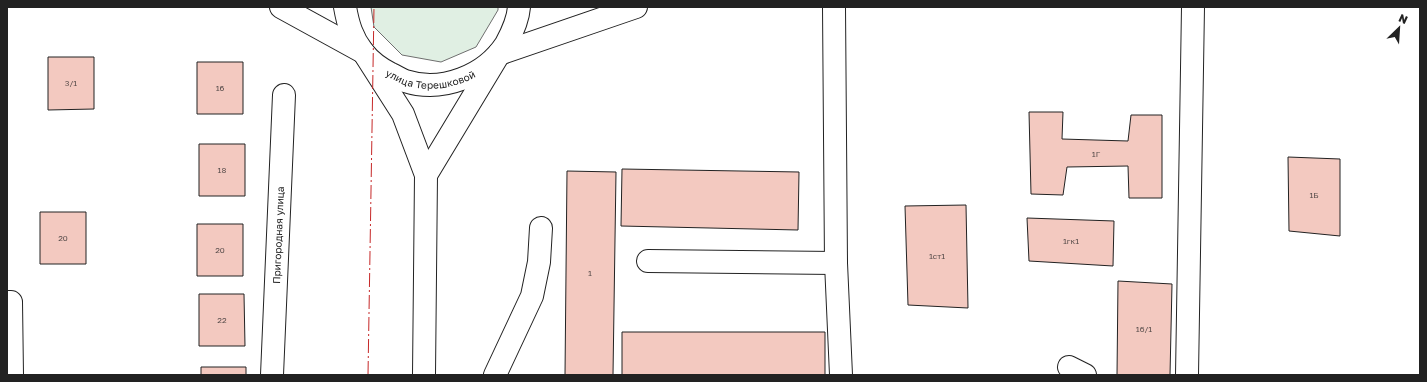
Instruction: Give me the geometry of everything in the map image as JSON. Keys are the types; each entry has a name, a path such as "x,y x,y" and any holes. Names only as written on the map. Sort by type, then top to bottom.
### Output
{"street":[{"name":"улица Терешковой","path":"281,7 363,52 382,70 405,81 430,85 456,82 479,71 499,54 512,33 519,7"},
{"name":"улица Терешковой","path":"345,7 349,28 363,52"},
{"name":"улица Терешковой","path":"499,54 636,7"},
{"path":"834,7 836,263 841,375"},
{"path":"1188,375 1193,7"},
{"path":"363,52 403,114 426,175 424,375"},
{"path":"426,175 499,54"},
{"name":"Пригородная улица","path":"272,375 284,95"},
{"path":"495,375 532,296 540,262 542,228"},
{"path":"648,261 836,263"},
{"path":"7,302 11,302 12,375"}],"green space":[{"path":"371,7 498,7 498,10 476,47 441,62 402,55 374,27"}],"building":[{"path":"48,57 94,57 94,109 48,110"},
{"path":"197,62 243,62 243,114 197,114"},
{"path":"1029,112 1063,112 1062,139 1128,141 1131,115 1162,115 1162,198 1129,198 1128,166 1067,167 1063,195 1031,194"},
{"path":"199,144 245,144 245,196 199,196"},
{"path":"1288,157 1340,159 1340,236 1289,231"},
{"path":"622,169 799,172 798,230 621,226"},
{"path":"567,171 616,172 613,375 565,375"},
{"path":"966,205 968,308 908,305 905,206"},
{"path":"40,212 86,212 86,264 40,264"},
{"path":"1027,218 1114,221 1113,266 1029,261"},
{"path":"197,224 243,224 243,276 197,276"},
{"path":"1118,281 1172,284 1170,375 1117,375"},
{"path":"199,294 244,294 245,346 199,346"},
{"path":"622,332 825,332 825,375 622,375"},
{"path":"201,367 246,367 246,375 201,375"}],"power":[{"path":"368,375 374,7"}]}
